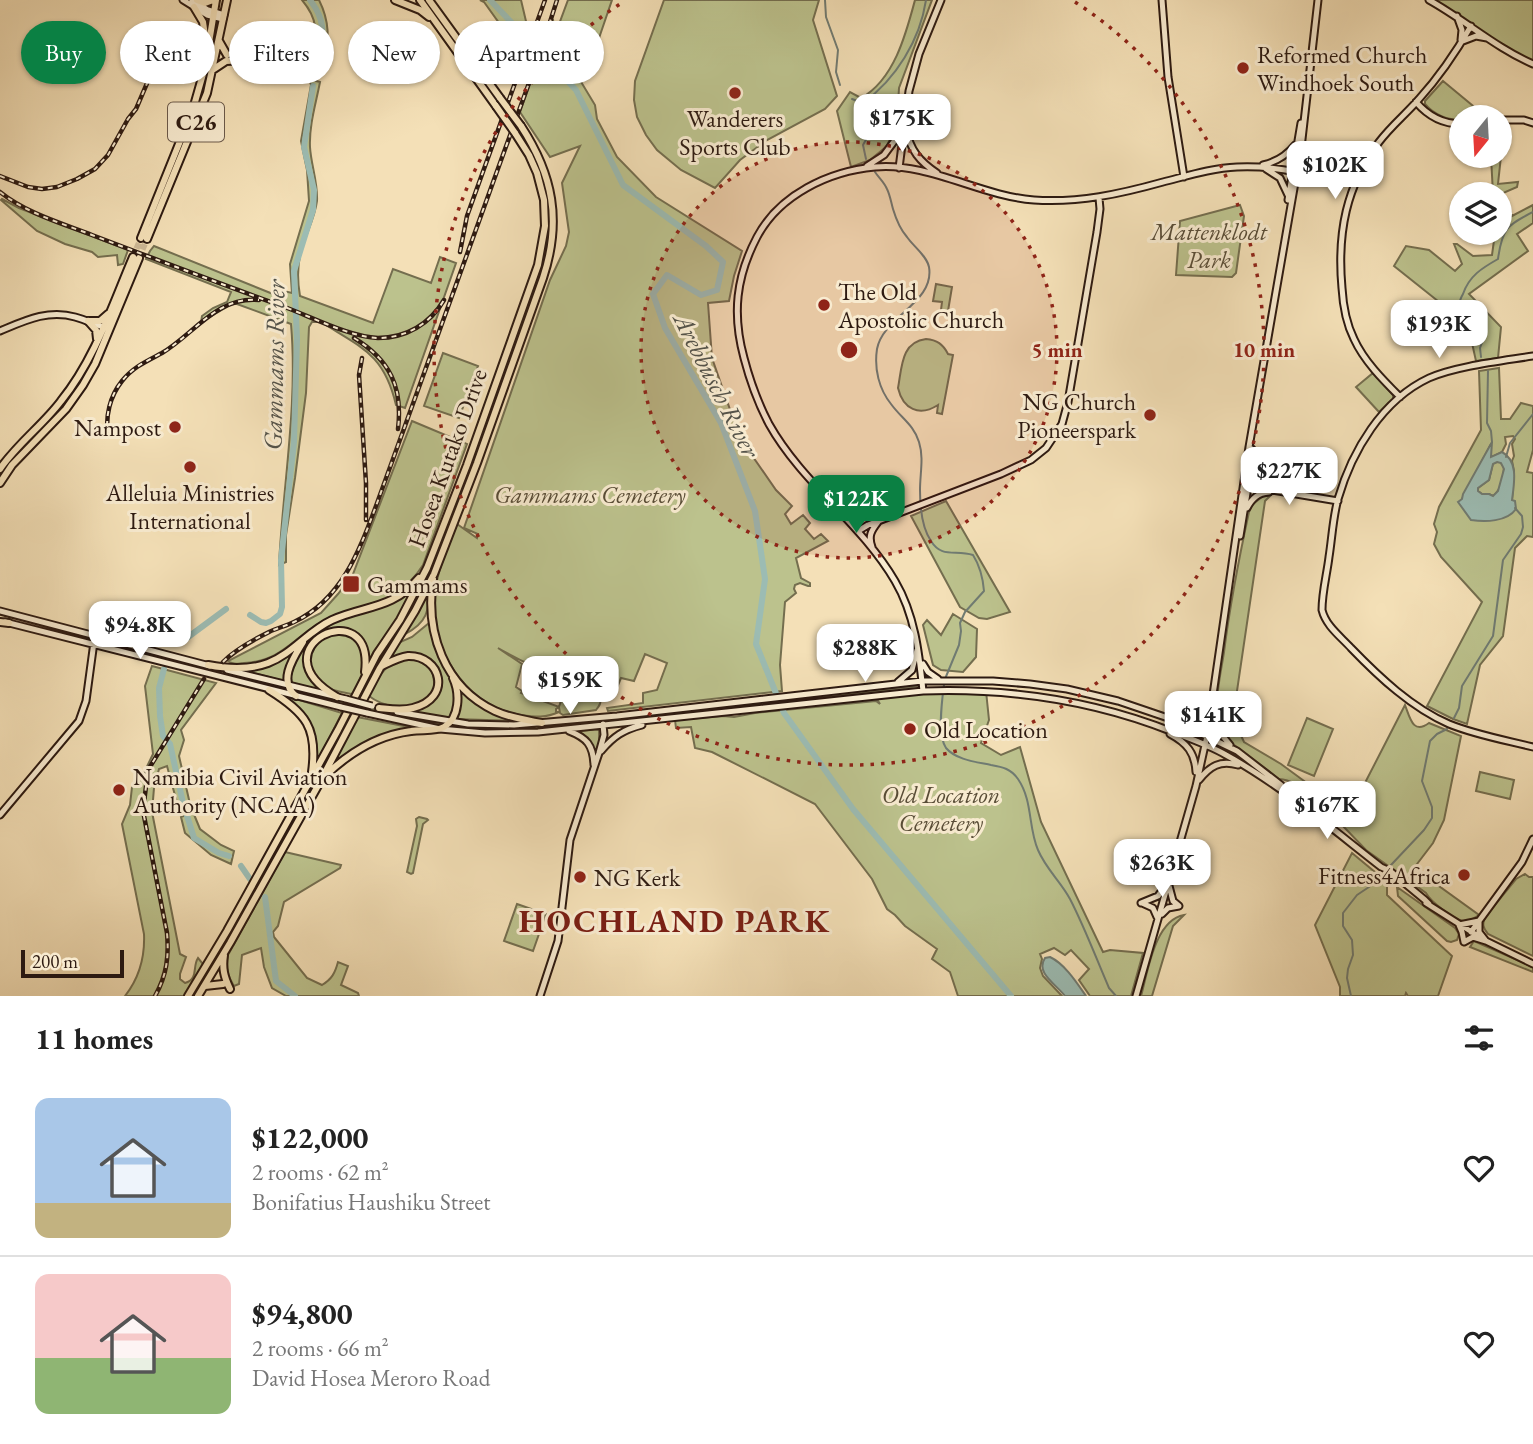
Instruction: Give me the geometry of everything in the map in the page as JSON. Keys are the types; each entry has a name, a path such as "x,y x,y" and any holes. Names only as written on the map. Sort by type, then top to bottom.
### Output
{"main road":[{"path":"183,0 205,3 215,0"},
{"name":"C26","path":"213,21 215,0"},
{"name":"C26","path":"215,62 227,0"},
{"path":"395,0 419,10 435,21"},
{"name":"Hosea Kutako Drive","path":"420,0 435,21"},
{"name":"Hosea Kutako Drive","path":"198,996 320,782 434,573 501,395 551,250 554,221 550,189 534,147 429,0"},
{"path":"900,168 909,91 919,54 941,0"},
{"path":"1162,0 1168,77 1184,177"},
{"path":"1231,573 1244,514 1249,447 1303,126 1315,26 1321,0"},
{"path":"1429,0 1533,64"},
{"path":"195,2 214,15 224,17"},
{"path":"195,2 202,21"},
{"path":"1457,16 1462,30 1461,43"},
{"path":"1400,397 1366,360 1354,340 1344,307 1340,252 1345,215 1350,196 1373,150 1437,78 1471,26"},
{"name":"Hosea Kutako Drive","path":"188,996 227,931 377,654 400,620 427,568 469,459 542,252 545,211 542,189 529,155 440,28"},
{"path":"1461,43 1476,36 1490,38"},
{"path":"219,41 227,55"},
{"name":"C26","path":"198,84 193,109 144,238 205,103 210,84"},
{"path":"193,109 199,102 205,103"},
{"path":"1416,102 1435,119 1449,123"},
{"path":"1288,198 1304,113"},
{"path":"1512,120 1533,123"},
{"path":"861,169 884,155 904,126"},
{"path":"904,126 909,143 921,162 944,177"},
{"path":"1256,167 1283,158 1297,141"},
{"path":"923,691 918,644 904,597 889,571 851,522 802,469 769,424 750,377 740,341 737,312 740,282 752,246 762,227 787,201 808,187 842,174 874,167 900,168 944,177 986,191 1024,199 1057,201 1099,198 1230,167 1295,172"},
{"path":"1256,167 1277,174 1283,183 1290,206"},
{"path":"851,522 858,526 878,522 1031,460 1046,448 1062,424 1073,383 1100,209 1108,196"},
{"path":"1099,198 1100,209"},
{"path":"1086,199 1097,203 1100,209"},
{"path":"0,469 63,399 106,328 109,313 136,258 92,369 72,402 12,465 0,483"},
{"path":"88,321 100,321 109,313"},
{"path":"0,331 45,314 66,315 106,328"},
{"path":"88,321 96,330 96,344"},
{"path":"1533,356 1448,371 1423,381 1400,397 1377,421 1353,461 1338,501 1322,604 1322,613 1327,623 1366,663 1409,700 1430,714 1461,728 1533,747"},
{"path":"1136,996 1196,786 1207,736 1231,573 1251,466 1253,429"},
{"path":"1251,466 1260,485 1272,491"},
{"path":"1246,486 1338,501"},
{"path":"1244,514 1254,498 1272,491"},
{"path":"874,552 869,536 878,522"},
{"path":"858,531 868,525"},
{"path":"208,665 239,668 276,659 331,621 380,606 399,597 427,568"},
{"path":"0,621 269,690 440,729 455,713 458,699 456,685 436,642 431,618 430,601 434,573"},
{"path":"0,611 376,707 450,721 488,725 542,723 895,683 959,680 1030,684 1067,689 1118,701 1168,718 1237,751"},
{"path":"337,697 314,680 307,663 313,642 324,634 341,631 351,633 359,640 366,658 364,681"},
{"path":"0,815 79,721 86,701 95,635"},
{"path":"296,696 287,685 288,675 292,661 305,639"},
{"path":"895,683 912,670 918,644"},
{"path":"920,654 928,672 941,680"},
{"path":"376,707 415,707 432,698 438,686 433,667 418,657 401,657 380,668"},
{"path":"448,668 469,694 489,708 506,715 542,723"},
{"path":"269,690 297,709 307,724 314,748 312,778"},
{"path":"320,782 348,756 378,739 410,731 440,729 497,733 566,730 923,691 1022,694 1114,712 1205,744 1249,768 1289,795 1392,878 1459,925 1533,964"},
{"path":"1168,718 1192,719 1203,713 1213,701"},
{"path":"1213,701 1217,729 1224,739 1281,785 1289,795"},
{"path":"540,996 558,941 570,839 604,736 603,717"},
{"path":"599,753 623,730 659,720"},
{"path":"1151,723 1180,739 1191,751 1196,765 1196,786"},
{"path":"566,730 582,736 591,747 594,760 592,775"},
{"path":"1196,786 1214,765 1227,762 1249,768"},
{"path":"1471,932 1522,862 1533,839"},
{"path":"1158,920 1168,908 1179,906 1171,896 1170,879"},
{"path":"1158,920 1153,908 1141,903 1158,896 1170,879"},
{"path":"1459,925 1479,921"},
{"path":"1479,921 1479,932 1486,941"},
{"path":"1459,925 1464,942 1473,937 1486,941"},
{"path":"224,953 224,974 230,989"},
{"path":"204,986 223,984"}],"green space":[{"path":"302,0 319,0 326,21 314,21"},
{"path":"480,0 521,0 526,21 498,21"},
{"path":"568,0 612,0 604,23 604,21 560,21"},
{"name":"Wanderers Sports Club","path":"664,0 819,0 813,20 837,96 825,109 767,140 740,160 715,188 681,170 657,150 646,135 637,117 634,100 635,81"},
{"path":"915,0 932,0 899,88 897,122 887,146 870,160 851,167 837,111 850,92 861,98 882,80 897,55"},
{"path":"1429,0 1533,0 1533,64"},
{"path":"1443,81 1472,105 1449,105 1449,118 1437,114 1425,101"},
{"path":"320,84 310,139 317,201 299,260 300,296 373,323 393,269 431,283 440,257 456,263 405,408 396,405 385,374 378,363 360,346 321,322 312,322 309,327 306,393 286,535 286,562 279,565 293,384 291,324 237,304 232,304 201,322 202,316 227,302 231,292 146,259 154,246 278,296 284,291 292,293 290,264 309,201 307,170 301,141 311,85"},
{"name":"Gammams Cemetery","path":"530,84 582,84 595,105 597,119 617,157 656,197 742,251 729,301 708,303 712,358 733,418 751,454 776,490 792,506 785,514 791,524 803,515 810,523 805,529 814,539 821,534 828,541 796,558 801,578 810,583 810,586 800,583 795,585 796,593 785,602 780,665 782,691 608,711 607,708 643,703 643,693 657,690 667,663 645,654 634,681 621,678 616,690 605,691 557,676 498,648 522,664 516,687 521,693 559,707 556,712 559,712 550,715 527,716 503,710 472,691 459,677 441,644 436,626 434,596 441,565 457,524 477,538 478,534 464,528 569,232 562,183 580,146 550,157 520,112"},
{"path":"1492,168 1500,168 1498,182 1492,182"},
{"path":"1518,182 1517,187 1512,189 1512,183"},
{"path":"2,199 128,250 123,264 118,265 117,255 98,257 92,252 65,244 37,231"},
{"name":"Mattenklodt Park","path":"1240,205 1244,216 1236,273 1232,277 1176,275 1180,221"},
{"path":"1533,205 1533,223 1517,234 1528,251 1469,294 1501,327 1498,358 1476,361 1468,325 1394,266 1406,246 1429,250 1455,271 1462,264 1454,245 1473,256 1492,255 1493,245 1512,245 1512,216"},
{"path":"936,284 952,287 948,311 941,310 942,302 933,301"},
{"path":"926,339 939,343 948,354 953,355 942,414 937,413 938,405 931,409 913,409 904,401 898,388 907,350 918,341"},
{"path":"443,353 478,366 459,418 424,406"},
{"path":"1499,368 1501,419 1510,419 1521,403 1533,406 1533,450 1527,472 1533,473 1533,537 1527,536 1515,548 1503,636 1480,665 1467,724 1427,706 1482,602 1441,557 1434,544 1437,532 1434,524 1439,507 1481,430 1479,371","holes":["1513,436 1515,439 1512,444 1512,501 1462,499 1491,444 1490,458 1502,452 1506,444 1505,437"]},
{"path":"1373,373 1393,395 1393,399 1379,412 1356,387"},
{"path":"412,421 467,444 423,565 392,597 329,618 270,657 237,664 228,661 321,613 338,594 353,574"},
{"path":"1500,462 1504,467 1500,487 1493,496 1482,494 1478,488 1489,480 1493,463"},
{"path":"1263,496 1270,496 1265,501 1233,718 1244,742 1281,764 1349,814 1405,705 1416,726 1429,723 1461,736 1444,820 1433,843 1414,868 1479,915 1472,920 1459,920 1443,910 1426,893 1366,850 1341,824 1344,818 1311,800 1310,795 1296,784 1279,779 1229,741 1219,724 1218,692 1235,582 1249,512 1252,505"},
{"path":"946,501 1010,612 987,619 979,618 960,607 911,516"},
{"path":"415,585 395,623 374,651 368,664 365,645 357,635 323,633 310,643 306,650 305,663 306,670 324,692 289,682 303,648 319,631 340,619 393,602"},
{"path":"430,587 429,603 422,621 405,634"},
{"path":"953,614 977,629 976,657 963,672 941,670 933,665 923,625 927,620 941,635"},
{"path":"429,623 438,654 455,687 457,700 450,718 405,711 431,701 440,686 440,677 419,655 386,662 398,643 412,637"},
{"path":"330,634 349,634 362,648 363,672 354,693 327,688 319,681 308,660 315,644"},
{"path":"298,646 288,665 284,681 243,670 254,669"},
{"path":"414,658 432,671 434,692 427,698 414,705 400,707 387,705 369,696 385,669 404,659"},
{"path":"152,666 216,683 181,730 184,740 179,756 190,804 179,810 167,766 159,769 154,788 152,812 180,954 186,957 180,979 185,983 192,979 198,958 203,964 184,996 125,996 140,966 144,951 144,934 122,824 130,805 132,787 141,779 153,754 145,686"},
{"path":"457,683 465,692 519,721 455,719"},
{"path":"566,685 599,696 600,700 596,710 563,715 559,707"},
{"path":"920,686 708,712 608,720 870,690"},
{"path":"289,688 359,706 445,724 354,708"},
{"name":"Old Location Cemetery","path":"923,691 986,691 989,720 981,743 1001,755 1020,747 1041,822 1103,952 1110,950 1143,953 1131,996 1090,996 1079,980 1089,969 1071,950 1065,955 1054,948 1040,954 1040,968 1043,976 1062,996 958,996 950,972 932,959 937,949 887,909 872,879 815,804 712,752 695,748 691,727 676,728 675,720 734,717 876,701 880,704 875,696"},
{"path":"283,695 342,713 316,764 312,732"},
{"path":"357,717 414,728 378,736 350,752 330,769"},
{"path":"1307,718 1333,729 1314,776 1288,765"},
{"path":"597,722 507,730 451,726 512,727"},
{"path":"599,729 599,744 595,757 590,742 578,731"},
{"path":"1480,772 1514,780 1510,799 1476,791"},
{"path":"193,812 200,829 234,851 231,864 211,855 185,833 181,817"},
{"path":"419,817 428,820 423,824 411,874 407,872 417,826 416,819"},
{"path":"285,852 341,865 284,902 278,926 273,932 274,937 307,978 322,985 333,975 338,962 348,966 341,985 359,996 286,996 272,988 264,967 261,948 242,955 239,984 234,986 228,971 228,955"},
{"path":"1352,853 1387,882 1387,895 1452,956 1438,996 1408,996 1406,993 1405,996 1340,996 1340,987 1315,925"},
{"path":"1525,874 1533,877 1533,956 1488,934 1484,926 1485,917 1516,879"},
{"path":"1397,887 1455,928 1459,934 1457,940 1447,941 1398,896"},
{"path":"517,904 546,914 533,951 504,941"},
{"path":"1184,915 1173,926 1152,996 1141,996 1159,936 1174,919"},
{"path":"1474,941 1533,967 1533,972 1470,947"}],"water":[{"path":"1492,442 1491,457 1502,452 1511,461 1514,480 1512,500 1515,501 1516,509 1501,519 1471,520 1458,502","holes":["1501,463 1504,469 1498,491 1493,496 1482,494 1478,488 1489,480 1493,464"]},
{"path":"1050,957 1066,969 1086,996 1065,996 1048,978 1043,963 1045,958"}],"waterway":[{"name":"Gammams River","path":"310,0 321,21"},
{"name":"Arebbusch River","path":"490,0 576,90 623,185 706,246 723,262 717,290 701,295 667,275 653,294 665,328 721,423 755,511 765,579 756,644 784,713 853,809 1011,996"},
{"path":"825,0 826,17 838,50 836,72 840,85"},
{"path":"866,159 863,145 868,136 861,116 863,103 886,82 905,58 918,30 926,0"},
{"name":"Gammams River","path":"250,615 266,623 280,614 282,607 281,560 294,442 297,339 294,271 313,210 314,190 304,147 313,86"},
{"path":"852,99 863,103"},
{"path":"875,172 887,189 900,227 926,259 929,267 929,280 924,290 881,337 876,356 878,378 883,392 911,426 919,442 922,460 920,502 928,536 940,550 973,555 984,586 984,591 965,612 960,623 959,645 945,679"},
{"path":"1481,357 1480,348 1485,334 1463,313 1460,300 1472,277 1498,259 1507,229 1533,212"},
{"path":"1488,371 1487,423 1492,442"},
{"path":"1506,457 1510,443 1533,414"},
{"path":"1454,718 1459,708 1462,686 1493,636 1503,560 1523,527 1522,516 1515,508"},
{"name":"Gammams River","path":"180,643 226,609"},
{"name":"Gammams River","path":"164,669 159,688 163,736 170,744 194,838 229,856"},
{"path":"944,685 941,726 946,748 961,758 1006,769 1018,779 1026,796 1038,850 1070,899 1109,988 1116,996"},
{"path":"1391,865 1432,818 1432,807 1422,781 1430,741 1447,729"},
{"name":"Gammams River","path":"241,866 250,879"},
{"path":"1351,996 1347,978 1353,955 1352,940 1343,926 1343,913 1357,895 1379,876"},
{"name":"Gammams River","path":"265,897 276,981 295,996"}],"tunnel":[{"path":"133,257 141,238"},
{"path":"139,258 147,239"}],"railway":[{"path":"460,252 467,216 545,0"},
{"path":"223,662 251,642 310,613 336,588 355,557 376,506 557,0"},
{"path":"0,176 28,187 42,189 57,187 95,169 108,155 136,109 147,84"},
{"path":"0,192 44,217 367,337 388,337 416,328 432,316 444,300"},
{"path":"108,436 107,421 112,400 122,381 131,372 174,345 218,310 244,300 259,300"},
{"path":"354,338 377,356 391,376 398,400 398,429"},
{"path":"362,358 359,375 366,520"},
{"path":"155,996 165,973 168,941 143,811 148,770 204,679"}],"place":[{"name":"Reformed Church Windhoek South","path":"1243,68"},
{"name":"Wanderers Sports Club","path":"735,93"},
{"name":"The Old Apostolic Church","path":"824,305"},
{"name":"NG Church Pioneerspark","path":"1150,415"},
{"name":"Nampost","path":"175,427"},
{"name":"Alleluia Ministries International","path":"190,467"},
{"name":"Gammams","path":"351,584"},
{"name":"Old Location","path":"910,729"},
{"name":"Namibia Civil Aviation Authority (NCAA)","path":"119,790"},
{"name":"Fitness4Africa","path":"1464,875"},
{"name":"NG Kerk","path":"580,877"}],"district":[{"name":"HOCHLAND PARK","path":"675,921"}]}
